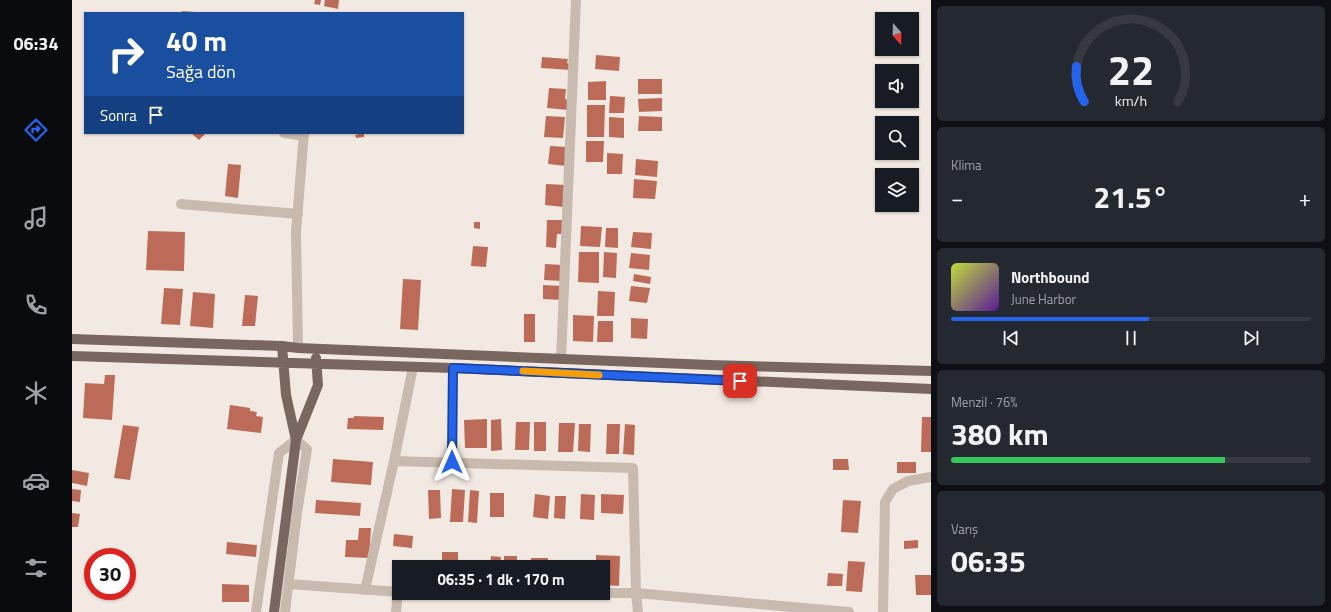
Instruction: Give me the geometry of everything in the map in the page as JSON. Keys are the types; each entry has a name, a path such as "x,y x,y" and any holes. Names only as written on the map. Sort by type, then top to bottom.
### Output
{"main road":[{"path":"72,339 282,346 315,349 710,365 931,371"},
{"path":"282,346 286,395 296,440"},
{"path":"274,612 296,440 318,385 315,349"},
{"path":"72,356 453,368 931,389"}],"street":[{"path":"561,359 576,0"},
{"path":"298,348 296,232 304,134"},
{"path":"181,204 298,214"},
{"path":"365,590 394,461 413,367"},
{"path":"452,462 453,368"},
{"path":"256,612 279,453 296,440 307,449 285,612"},
{"path":"394,461 633,468 636,594 638,612"},
{"path":"883,612 885,502 893,489 908,481 931,477"},
{"path":"289,584 392,592"},
{"path":"610,594 636,594 849,612"},
{"path":"396,612 397,600"}],"building":[{"path":"315,0 321,0 320,5 314,4"},
{"path":"325,0 339,0 338,9 324,6"},
{"path":"596,55 620,57 619,71 595,69"},
{"path":"542,57 568,59 567,63 572,64 571,70 541,68"},
{"path":"638,79 662,79 662,94 638,94"},
{"path":"606,81 606,100 588,100 588,82"},
{"path":"549,88 566,89 565,99 570,100 569,110 547,108"},
{"path":"610,96 625,97 624,113 609,113"},
{"path":"662,98 662,111 639,112 638,99"},
{"path":"587,105 605,105 604,137 587,137"},
{"path":"546,116 565,117 563,138 544,137"},
{"path":"639,116 662,117 662,131 638,131"},
{"path":"609,117 624,118 624,138 609,137"},
{"path":"192,134 205,134 199,140"},
{"path":"364,134 364,137 356,138 355,135"},
{"path":"586,141 604,141 603,162 586,162"},
{"path":"550,146 568,147 566,166 548,164"},
{"path":"607,153 623,154 622,174 607,174"},
{"path":"636,159 658,161 657,177 635,175"},
{"path":"228,164 241,165 238,198 225,196"},
{"path":"634,179 657,181 655,199 633,198"},
{"path":"546,184 566,185 564,207 545,205"},
{"path":"547,220 565,220 564,234 557,234 556,248 546,247"},
{"path":"474,222 480,222 480,229 474,228"},
{"path":"581,226 602,227 600,247 580,246"},
{"path":"606,228 618,228 618,248 605,247"},
{"path":"148,231 185,232 184,271 146,270"},
{"path":"633,232 652,233 651,249 631,247"},
{"path":"473,246 488,247 486,267 471,266"},
{"path":"579,252 599,252 599,283 578,282"},
{"path":"604,252 617,253 616,278 603,277"},
{"path":"631,253 650,255 649,270 629,268"},
{"path":"545,264 563,265 562,281 544,280"},
{"path":"634,274 651,277 650,284 633,281"},
{"path":"403,279 421,280 418,330 400,329"},
{"path":"543,285 562,286 562,300 543,299"},
{"path":"631,286 650,288 647,303 629,301"},
{"path":"164,288 183,289 180,325 161,324"},
{"path":"598,291 615,292 614,316 597,316"},
{"path":"193,292 215,294 213,328 190,326"},
{"path":"245,295 258,296 255,326 242,326"},
{"path":"524,314 535,314 535,342 524,342"},
{"path":"573,315 594,316 593,342 573,341"},
{"path":"631,318 648,319 647,339 631,338"},
{"path":"598,321 613,321 613,342 597,342"},
{"path":"105,375 115,375 112,420 83,418 85,383 104,384"},
{"path":"230,405 250,408 250,411 257,412 256,416 263,417 261,433 227,429"},
{"path":"354,416 384,417 383,430 347,429 348,418 354,418"},
{"path":"922,417 931,417 931,452 921,452"},
{"path":"487,419 487,448 465,448 464,420"},
{"path":"501,419 502,450 491,451 491,420"},
{"path":"516,422 530,422 529,450 515,450"},
{"path":"534,422 546,422 546,451 534,451"},
{"path":"559,423 575,423 573,452 558,452"},
{"path":"579,424 591,424 590,452 578,451"},
{"path":"607,424 620,424 619,454 606,454"},
{"path":"625,424 635,425 634,455 623,454"},
{"path":"123,425 139,427 130,480 114,478"},
{"path":"333,459 373,462 371,485 331,482"},
{"path":"833,459 848,459 849,470 833,470"},
{"path":"897,462 916,462 916,473 897,473"},
{"path":"72,470 89,473 87,486 72,483"},
{"path":"72,489 81,490 80,502 72,501"},
{"path":"452,489 465,490 463,522 450,522"},
{"path":"428,490 440,490 441,518 429,519"},
{"path":"470,490 479,491 477,523 468,522"},
{"path":"490,493 504,493 504,517 490,517"},
{"path":"535,494 550,496 548,519 533,517"},
{"path":"581,494 595,495 594,520 580,519"},
{"path":"601,494 624,495 623,514 601,513"},
{"path":"555,496 566,496 565,519 554,518"},
{"path":"316,500 361,503 360,516 315,513"},
{"path":"843,500 861,501 858,533 841,532"},
{"path":"72,513 80,514 78,527 72,527"},
{"path":"359,528 371,528 369,558 345,557 346,540 358,540"},
{"path":"394,534 413,536 412,548 393,546"},
{"path":"918,540 918,548 904,549 904,541"},
{"path":"227,542 257,545 256,557 226,554"},
{"path":"442,552 458,552 458,560 442,560"},
{"path":"596,555 620,556 619,586 610,585 610,560 596,560"},
{"path":"491,556 501,557 501,560 491,560"},
{"path":"504,556 517,556 517,560 504,560"},
{"path":"531,558 548,558 548,560 531,560"},
{"path":"848,561 865,562 862,592 846,591"},
{"path":"828,573 843,574 842,586 827,586"},
{"path":"915,575 931,575 931,595 916,595"},
{"path":"222,584 249,585 249,602 222,602"}],"slow traffic":[{"path":"523,371 599,375"}],"route":[{"path":"452,462 453,368 740,381"}]}
